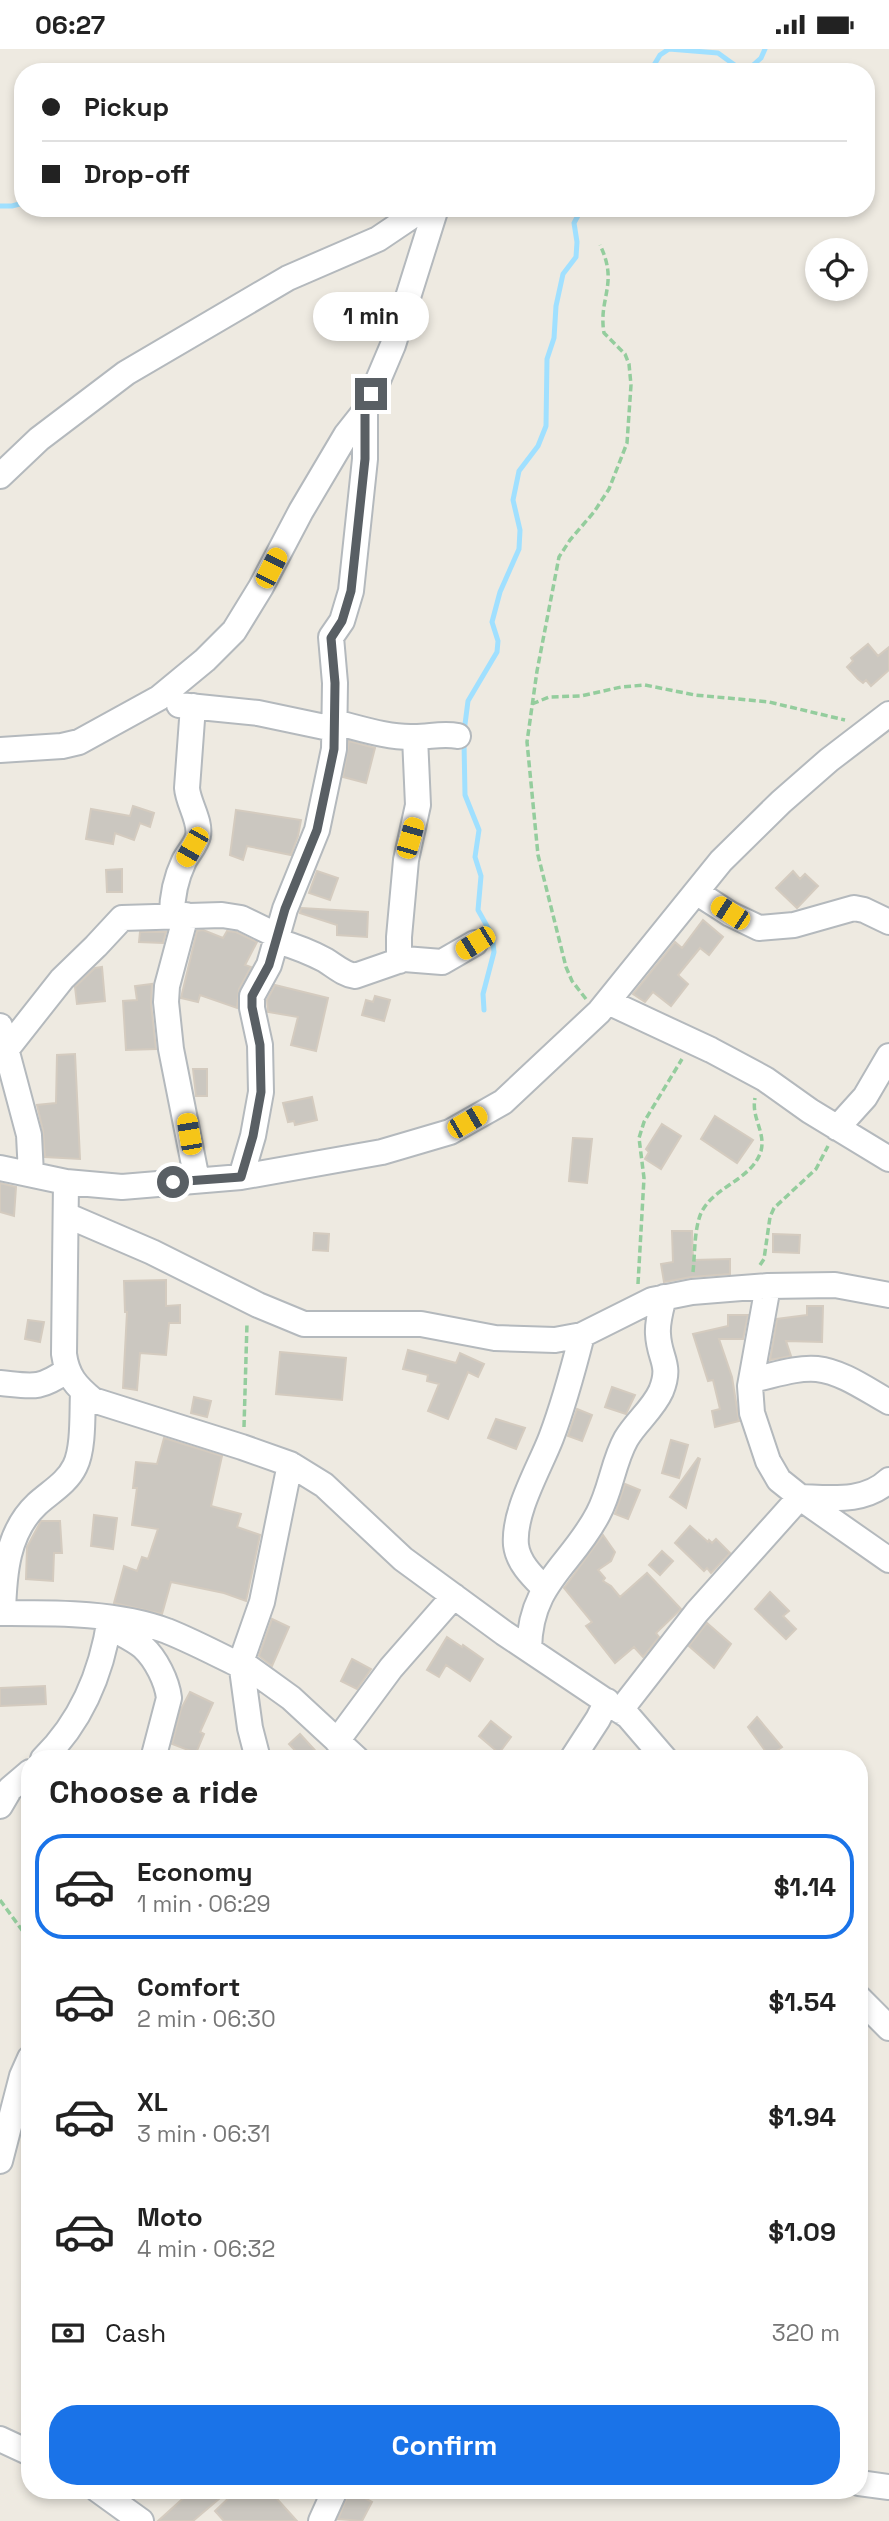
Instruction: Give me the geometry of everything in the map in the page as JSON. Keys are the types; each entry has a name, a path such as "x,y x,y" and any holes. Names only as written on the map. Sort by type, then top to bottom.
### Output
{"street":[{"path":"0,476 39,439 126,373 288,278 378,239 411,217"},
{"path":"0,750 62,746 79,742 150,703 205,660 234,631 346,435 365,411 393,345 433,217"},
{"path":"241,1177 253,1136 261,1092 260,1045 252,996 269,965 285,909 320,817 334,749 335,683 331,638 342,621 351,591 365,459 365,411"},
{"path":"150,703 258,713 394,736 458,736"},
{"path":"193,706 187,788 198,835 183,863 172,898 179,915 166,1002 171,1049 198,1180"},
{"path":"0,1168 66,1182 122,1187 241,1177 382,1152 450,1132 503,1102 603,1007 721,861 781,802 879,721"},
{"path":"399,961 406,860 418,805 415,737"},
{"path":"696,892 759,928 794,925 853,908 864,910 888,926"},
{"path":"6,1050 61,979 96,946 114,924 128,916 222,915 241,918 278,939 328,961 348,975 355,976 411,959 442,962 475,943"},
{"path":"603,1007 693,1041 765,1079 837,1128 889,1159"},
{"path":"0,1026 29,1135 31,1174"},
{"path":"837,1128 865,1097 889,1056"},
{"path":"66,1182 64,1354 66,1371 83,1392 93,1400 290,1464 324,1485 403,1559 613,1706 658,1750"},
{"path":"66,1215 152,1252 246,1300 304,1324 421,1324 495,1338 555,1340 582,1335 637,1307 664,1297 692,1292 768,1286 835,1285 889,1295"},
{"path":"768,1286 751,1380 752,1413 768,1461 779,1480 889,1560"},
{"path":"529,1649 529,1626 536,1606 545,1589 598,1515 619,1452 659,1395 667,1375 657,1332 664,1297"},
{"path":"545,1589 520,1559 516,1548 516,1532 526,1499 560,1414 582,1335"},
{"path":"751,1380 797,1370 818,1369 854,1383 889,1402"},
{"path":"0,1383 34,1387 48,1384 66,1371"},
{"path":"83,1392 79,1453 75,1466 64,1481 21,1520 8,1562 1,1613 109,1622 168,1632 241,1664 291,1698 347,1750"},
{"path":"256,1750 241,1664 262,1602 290,1464"},
{"path":"578,1750 598,1719 613,1706 800,1497 864,1495 878,1490 889,1480"},
{"path":"337,1741 391,1668 454,1596"},
{"path":"51,1750 75,1721 93,1688 103,1658 109,1622"},
{"path":"109,1622 143,1647 158,1667 168,1688 169,1698 155,1750"},
{"path":"0,1806 10,1789 21,1780"},
{"path":"868,2007 889,2028"},
{"path":"0,2161 21,2080"},
{"path":"0,2439 21,2449"},
{"path":"868,2484 889,2487"},
{"path":"110,2499 141,2521"},
{"path":"321,2521 331,2499"}],"path":[{"path":"600,245 606,257 609,277 602,316 604,333 625,354 629,364 631,385 626,443 608,489 559,557 527,742 538,856 566,967 572,981 603,1007"},
{"path":"532,704 549,697 581,696 645,685 695,695 769,702 879,721"},
{"path":"637,1307 644,1178 639,1138 655,1103 693,1041"},
{"path":"692,1292 700,1216 706,1205 748,1171 760,1154 764,1138 755,1117 754,1104 755,1096 765,1079"},
{"path":"740,1288 764,1259 770,1217 774,1208 816,1169 837,1128"},
{"path":"242,1447 246,1300"},
{"path":"0,1900 21,1929"}],"building":[{"path":"868,644 878,656 889,647 889,670 871,686 866,680 863,683 847,667 853,661 851,658"},
{"path":"349,741 375,748 366,783 343,777"},
{"path":"133,806 154,813 150,827 140,823 134,840 115,833 113,844 86,839 91,809 130,816"},
{"path":"236,810 301,820 291,855 247,846 243,860 230,855"},
{"path":"122,869 122,892 107,892 106,870"},
{"path":"317,871 338,878 330,900 309,893"},
{"path":"793,871 800,879 805,874 818,886 797,908 776,888"},
{"path":"301,908 368,912 367,937 337,935 337,925 300,913"},
{"path":"703,920 723,937 709,955 700,948 678,975 688,984 671,1006 653,992 645,1002 633,994 675,942 682,948"},
{"path":"203,930 223,938 227,931 236,932 257,942 245,965 251,967 239,989 237,1008 200,995 198,1002 181,998 197,931"},
{"path":"140,932 166,932 163,943 139,942"},
{"path":"102,967 105,1001 77,1004 75,987 95,968"},
{"path":"152,984 151,1004 156,1049 126,1050 123,1001 137,1000 135,986"},
{"path":"275,985 328,998 316,1051 291,1045 298,1017 268,1012 267,1000"},
{"path":"375,996 390,1000 384,1021 362,1015 366,1000 373,1002"},
{"path":"75,1054 80,1159 45,1157 37,1105 56,1103 57,1055"},
{"path":"193,1069 207,1069 207,1096 196,1096"},
{"path":"312,1097 317,1120 295,1125 294,1121 288,1122 283,1103"},
{"path":"715,1116 753,1140 737,1163 701,1139"},
{"path":"662,1124 681,1136 661,1169 645,1159 649,1152 646,1149"},
{"path":"573,1138 592,1139 587,1183 569,1181"},
{"path":"0,1183 16,1187 14,1216 0,1212"},
{"path":"672,1231 692,1231 693,1260 730,1259 730,1274 664,1282 661,1264 673,1262"},
{"path":"314,1233 329,1234 328,1251 313,1250"},
{"path":"773,1234 800,1235 799,1253 773,1252"},
{"path":"166,1280 166,1306 180,1305 180,1323 169,1323 166,1355 140,1353 137,1390 123,1388 127,1312 124,1281"},
{"path":"807,1306 823,1306 822,1342 786,1341 791,1356 770,1360 777,1319 807,1315"},
{"path":"728,1315 748,1315 743,1339 719,1339 732,1377 739,1421 715,1427 712,1411 720,1409 713,1380 708,1381 693,1334 728,1326"},
{"path":"28,1320 44,1322 40,1342 25,1339"},
{"path":"408,1350 456,1363 460,1353 484,1364 478,1377 468,1372 448,1419 428,1411 439,1384 427,1381 428,1375 403,1369"},
{"path":"280,1352 346,1358 342,1400 276,1394"},
{"path":"612,1387 635,1395 626,1414 605,1407"},
{"path":"194,1397 211,1401 207,1417 191,1413"},
{"path":"577,1409 592,1415 582,1441 568,1436"},
{"path":"496,1419 525,1428 516,1449 488,1438"},
{"path":"164,1438 222,1456 211,1506 241,1514 237,1527 260,1535 246,1601 224,1593 171,1582 162,1614 114,1603 124,1566 137,1571 142,1557 148,1559 158,1529 132,1525 137,1488 133,1488 136,1462 157,1464"},
{"path":"671,1440 688,1445 679,1478 662,1473"},
{"path":"698,1458 700,1459 686,1508 670,1497"},
{"path":"625,1484 640,1490 628,1519 615,1514"},
{"path":"94,1515 117,1518 113,1549 91,1546"},
{"path":"41,1521 60,1521 62,1553 54,1553 53,1581 26,1579 27,1547"},
{"path":"690,1526 708,1542 709,1540 712,1543 716,1539 730,1553 711,1573 707,1568 704,1571 675,1543"},
{"path":"603,1535 615,1552 611,1561 598,1570 605,1578 603,1581 620,1597 647,1573 681,1609 656,1633 659,1637 643,1657 634,1647 615,1663 586,1626 592,1622 564,1588"},
{"path":"662,1551 673,1561 660,1575 649,1565"},
{"path":"770,1592 789,1611 783,1616 796,1629 786,1639 755,1609"},
{"path":"272,1619 289,1627 272,1666 259,1656"},
{"path":"707,1623 731,1644 714,1668 689,1646"},
{"path":"447,1637 483,1659 470,1681 446,1665 439,1677 427,1670"},
{"path":"352,1659 371,1669 357,1689 341,1681"},
{"path":"45,1686 46,1704 0,1706 0,1688"},
{"path":"190,1692 213,1703 200,1732 204,1734 197,1750 188,1750 172,1744 181,1709"},
{"path":"757,1717 782,1747 778,1750 765,1750 748,1727"},
{"path":"491,1721 511,1737 501,1750 495,1750 479,1736"},
{"path":"300,1734 315,1750 295,1750 289,1744"},
{"path":"182,2499 219,2499 193,2521 158,2521"},
{"path":"228,2499 277,2499 297,2521 224,2521 215,2511"},
{"path":"346,2499 366,2499 372,2502 362,2521 338,2519"}],"waterway":[{"path":"655,63 660,55 669,49 718,53 732,63"},
{"path":"755,63 765,49"},
{"path":"0,206 14,205"},
{"path":"464,732 468,701 497,652 498,641 492,622 500,592 519,549 520,530 513,500 519,471 538,446 546,426 547,359 554,338 556,306 563,274 576,257 574,223 577,217"},
{"path":"464,742 465,795 479,830 475,857 481,876 478,910 492,935 494,952 483,994 484,1010"}],"route":[{"path":"173,1182 241,1177 253,1136 262,1069 252,996 276,947 285,909 317,830 324,804 334,749 335,683 331,638 342,621 351,591 365,459 365,411 371,394"}]}
